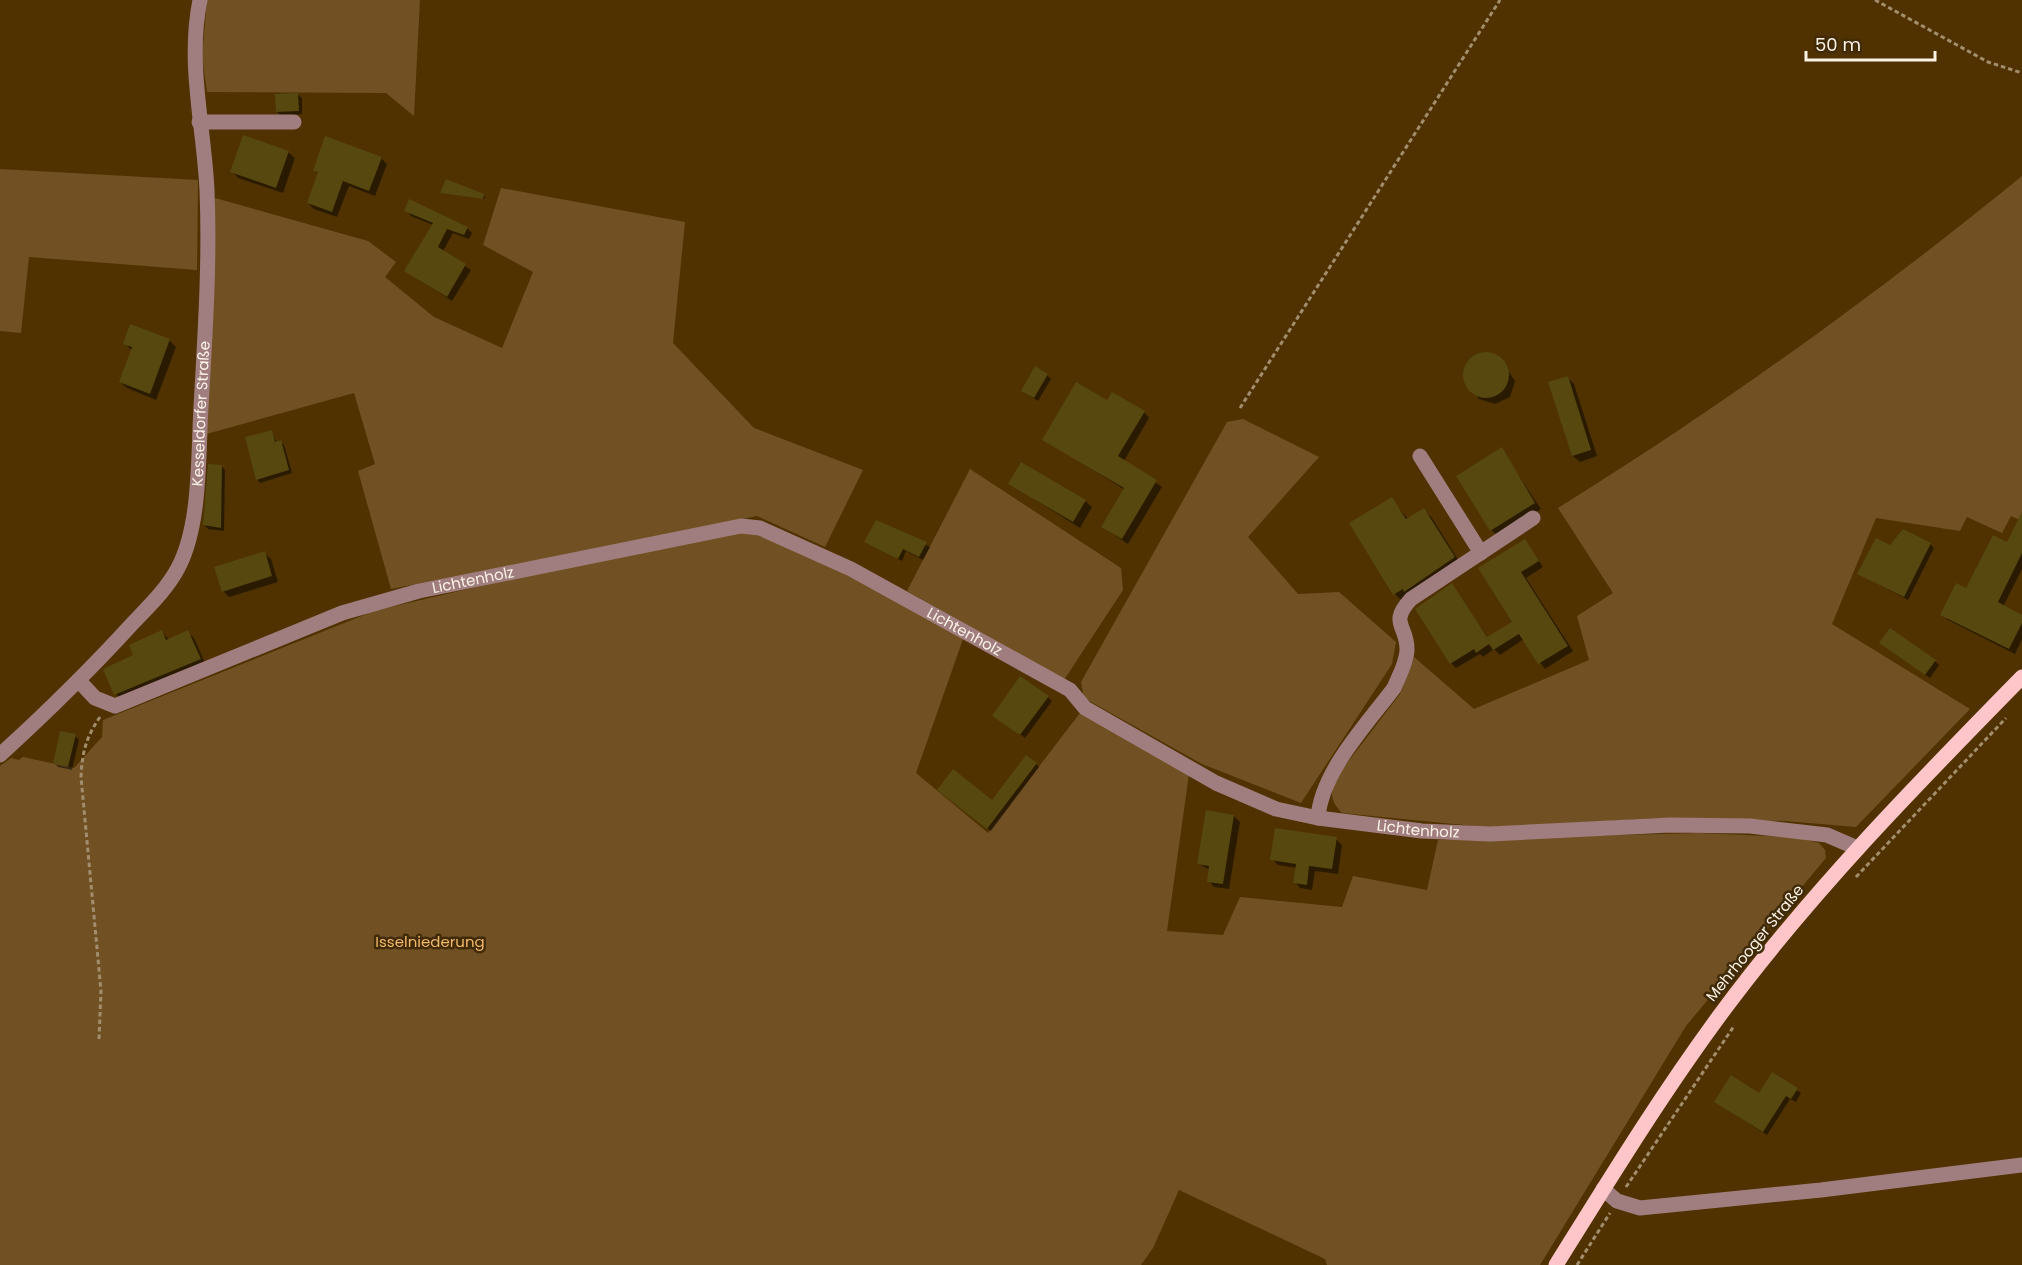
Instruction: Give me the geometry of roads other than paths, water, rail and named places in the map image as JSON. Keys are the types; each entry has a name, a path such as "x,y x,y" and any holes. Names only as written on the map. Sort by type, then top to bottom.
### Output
{"main road":[{"name":"Mehrhooger Straße","path":"1556,1265 1658,1102 1721,1014 1793,922 1857,848 2022,677"}],"street":[{"name":"Kesseldorfer Straße","path":"0,755 80,681 163,590 177,570 187,548 193,514 199,439 208,256 206,178 199,122 195,42 200,0"},
{"path":"199,122 294,122"},
{"path":"1420,456 1481,553"},
{"path":"1318,818 1319,801 1328,779 1394,688 1402,671 1407,650 1399,612 1411,599 1533,518"},
{"name":"Lichtenholz","path":"80,681 95,698 115,706 342,613 418,591 741,526 760,528 851,569 1070,690 1085,708 1216,783 1276,809 1318,818 1422,831 1490,834 1670,825 1750,826 1827,835 1857,848"},
{"path":"1603,1189 1617,1201 1640,1208 1821,1190 2022,1165"}],"park label":[{"name":"Isselniederung","path":"430,942"}]}
